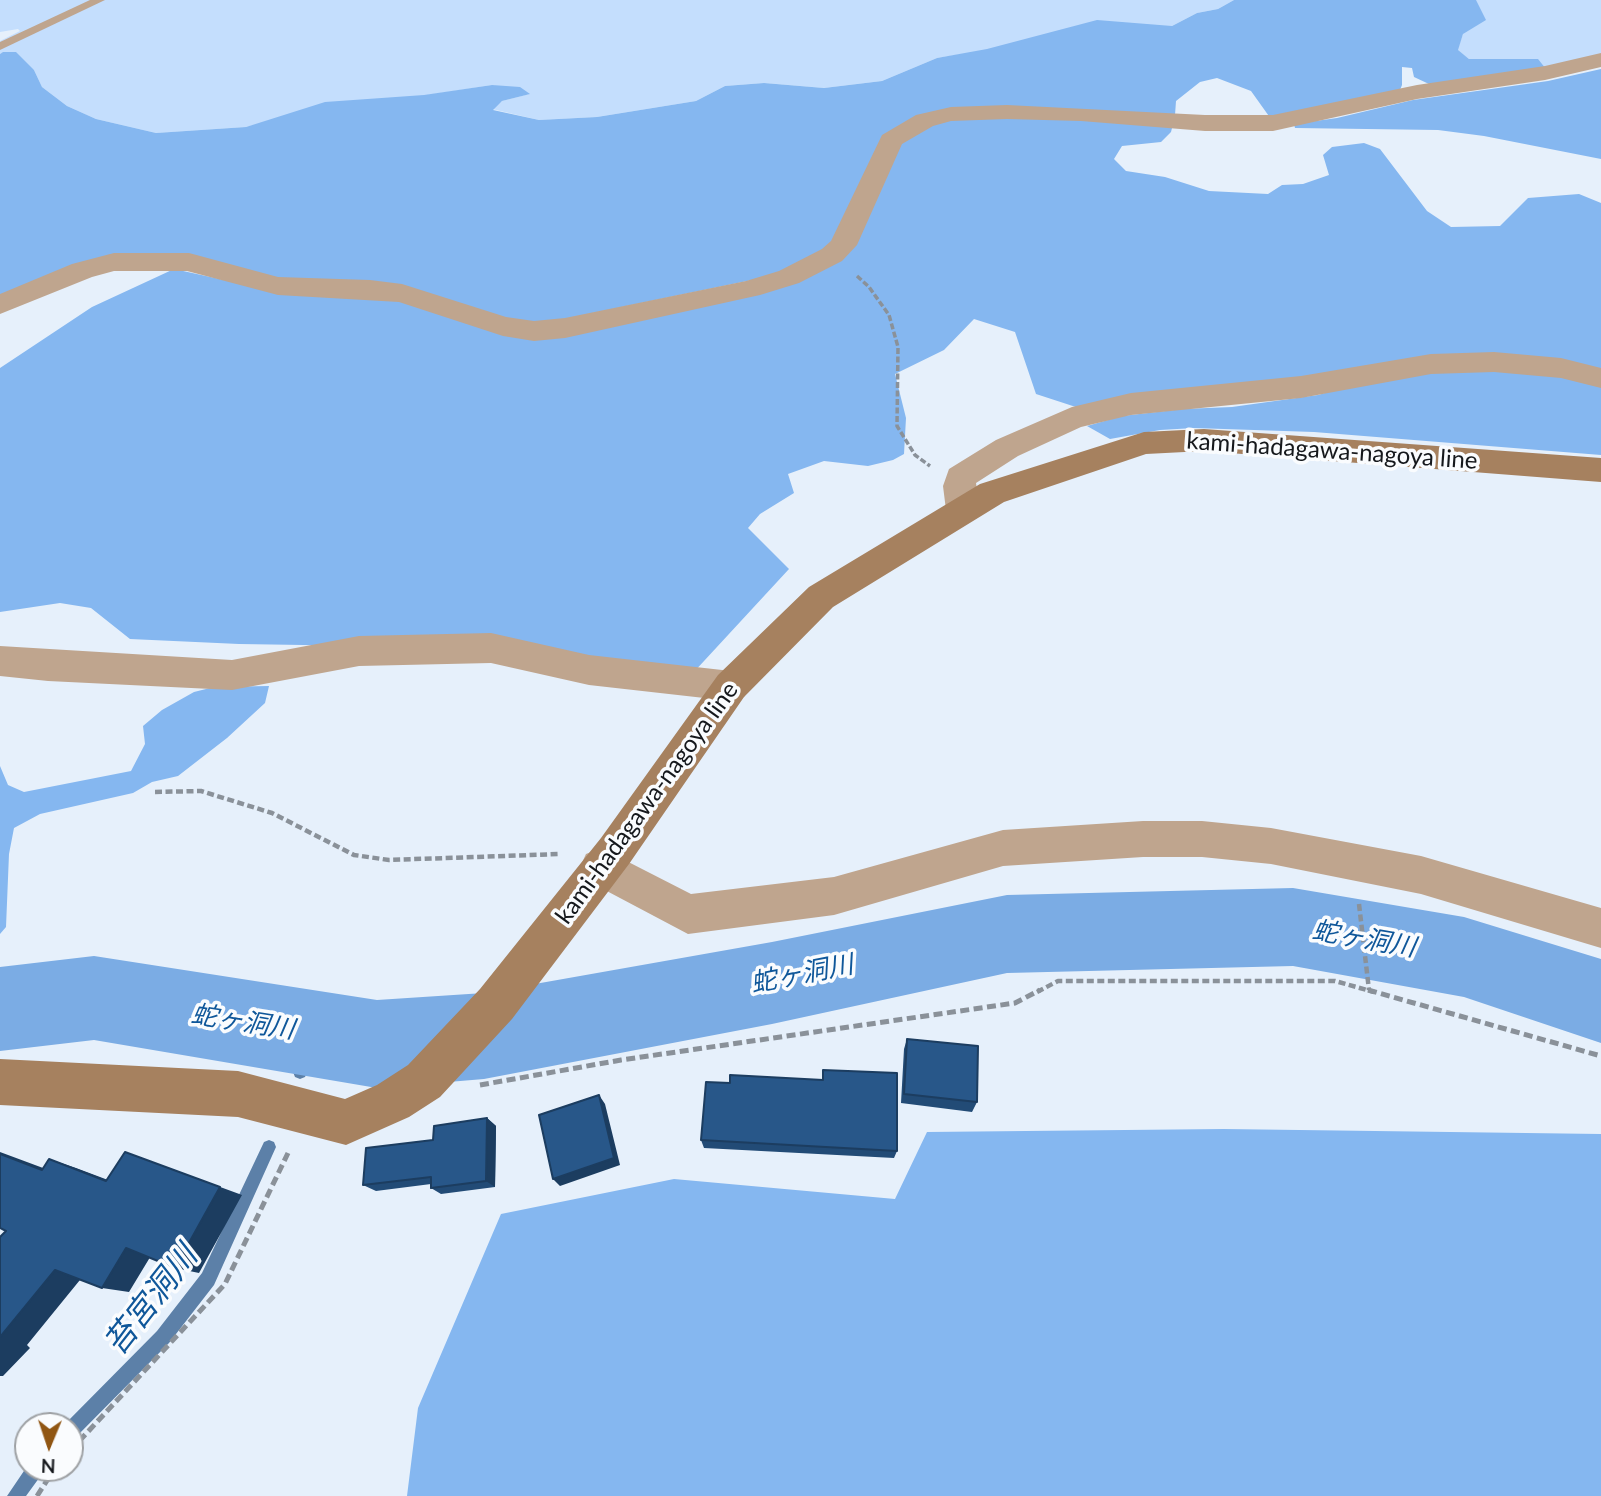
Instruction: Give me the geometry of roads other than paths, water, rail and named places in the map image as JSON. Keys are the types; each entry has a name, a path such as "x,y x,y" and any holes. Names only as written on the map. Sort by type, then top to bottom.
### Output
{"main road":[{"name":"kami-hadagawa-nagoya line","path":"0,1083 238,1094 346,1122 393,1101 424,1081 496,1004 608,859 731,686 821,597 961,498 992,493 1144,443 1204,440 1601,470"}],"street":[{"path":"0,306 82,270 114,262 190,262 244,279 278,286 370,289 402,293 503,326 534,331 666,309 750,289 789,277 832,255 843,246 891,140 925,120 951,114 1007,112 1138,117 1205,123 1273,123 1417,92 1545,73 1601,60"},
{"path":"961,498 961,477 1007,448 1072,418 1130,404 1301,387 1431,365 1494,362 1562,368 1601,378"},
{"path":"0,661 232,676 359,651 491,648 589,670 731,686"},
{"path":"608,859 688,914 834,896 1003,848 1143,839 1202,839 1271,846 1421,875 1601,928"}],"lane":[{"path":"58,0 59,19"},
{"path":"0,46 99,0"}],"waterway":[{"name":"蛇ヶ洞川","path":"0,1009 94,998 377,1044 484,1036 772,983 1007,934 1293,927 1464,957 1601,1001"},
{"name":"苔宮洞川","path":"300,1072 317,1036"},
{"name":"苔宮洞川","path":"84,1417 163,1337 208,1279 269,1147"},
{"name":"苔宮洞川","path":"16,1496 26,1482"}]}
